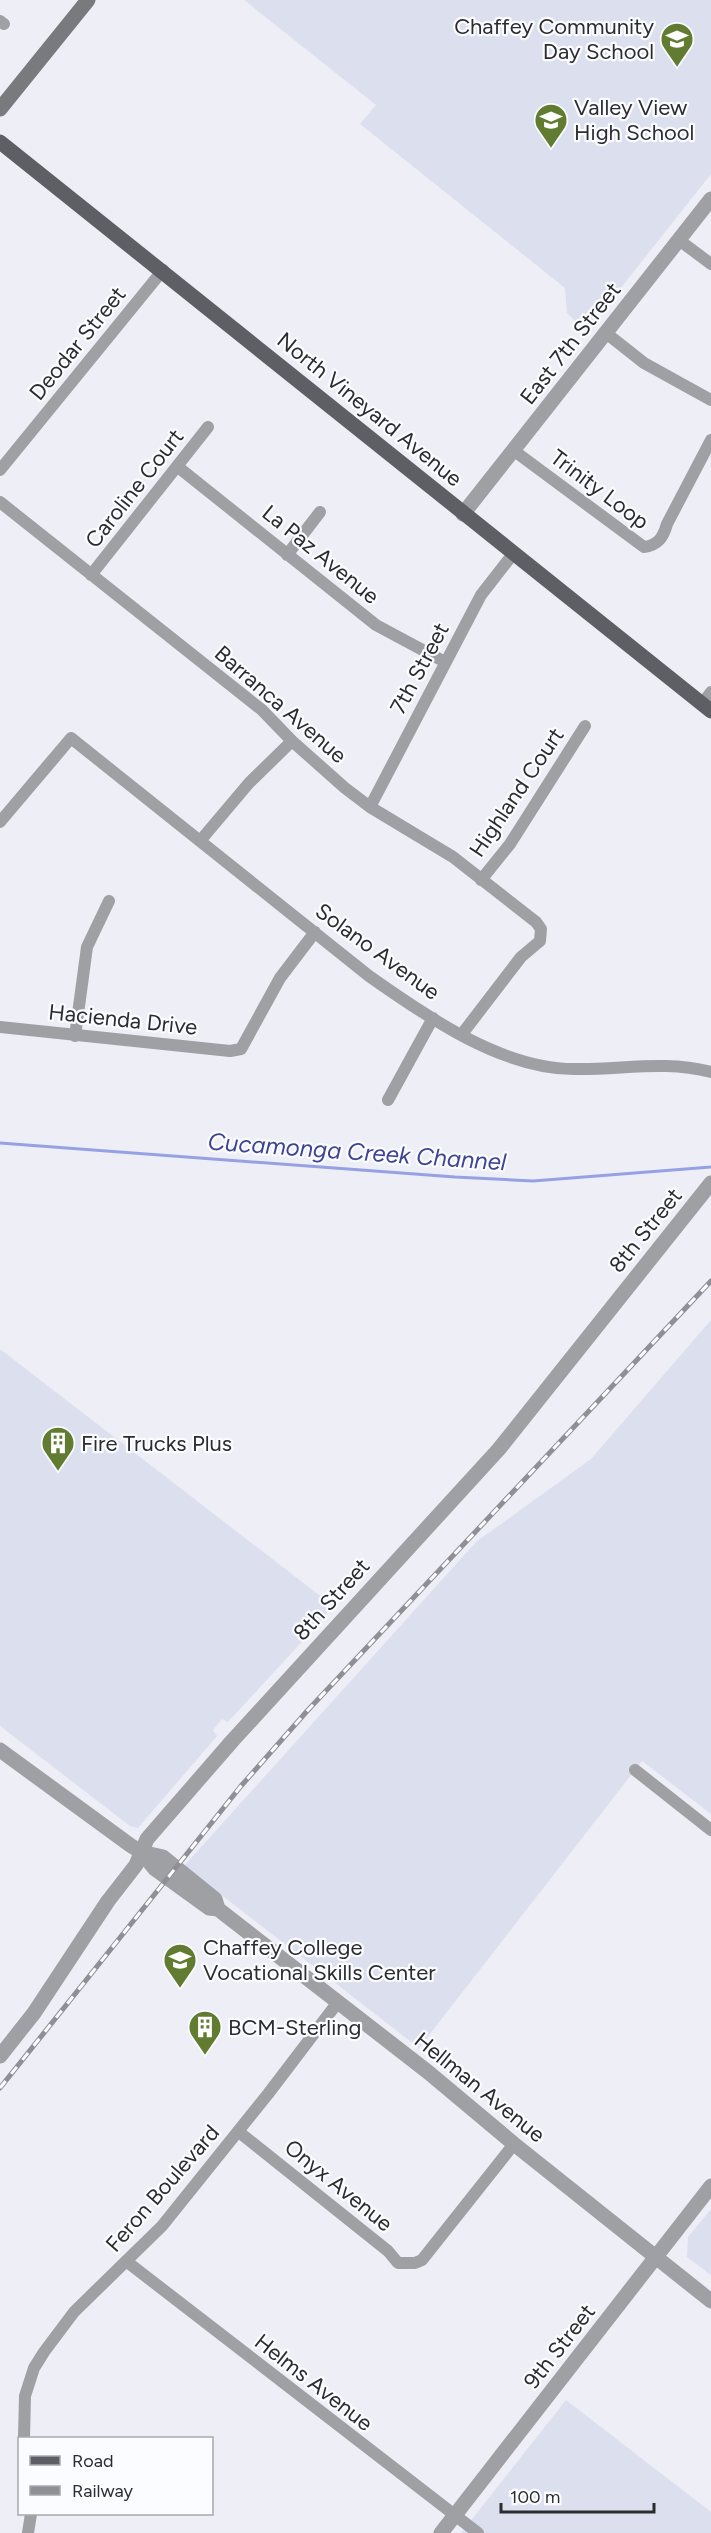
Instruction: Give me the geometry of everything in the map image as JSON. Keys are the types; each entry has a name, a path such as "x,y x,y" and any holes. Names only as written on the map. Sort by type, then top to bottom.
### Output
{"main road":[{"path":"0,110 88,0"},
{"name":"North Vineyard Avenue","path":"0,142 163,270 513,554 708,702"}],"street":[{"name":"East 7th Street","path":"463,514 711,199"},
{"path":"679,240 711,264"},
{"name":"Deodar Street","path":"0,470 163,270"},
{"path":"606,333 644,363 711,400"},
{"name":"Caroline Court","path":"92,575 208,427"},
{"name":"Trinity Loop","path":"513,450 644,547 653,546 663,537 667,524 711,440"},
{"name":"La Paz Avenue","path":"178,467 376,625 445,662"},
{"name":"Barranca Avenue","path":"0,502 262,710 323,770 370,807 453,857 536,922 541,929 540,940 521,957 462,1034"},
{"path":"287,555 320,512"},
{"name":"7th Street","path":"370,807 481,595 513,554"},
{"name":"Highland Court","path":"481,880 510,844 585,726"},
{"name":"Solano Avenue","path":"0,822 70,738 369,976 432,1018 462,1034 527,1064 553,1068 575,1069 662,1064 711,1072"},
{"path":"200,841 249,783 292,741"},
{"path":"75,1036 87,947 109,901"},
{"name":"Hacienda Drive","path":"0,1027 231,1051 241,1049 280,978 315,932"},
{"path":"388,1100 432,1018"},
{"name":"8th Street","path":"0,2056 34,2013 108,1901 136,1865 147,1839 196,1782 499,1449 711,1183"},
{"name":"Hellman Avenue","path":"0,1750 141,1852 163,1857 215,1899 218,1909 428,2072 514,2144 711,2301"},
{"path":"635,1770 711,1830"},
{"name":"Feron Boulevard","path":"24,2437 25,2396 34,2368 74,2312 162,2226 239,2132 338,2002"},
{"name":"Onyx Avenue","path":"239,2132 388,2251 398,2263 415,2263 422,2260 514,2144"},
{"name":"9th Street","path":"441,2533 711,2186"},
{"name":"Helms Avenue","path":"126,2261 478,2533"},
{"path":"28,2533 31,2515"}],"shaded area":[{"name":"Valley View High School","path":"244,0 711,0 711,174 586,332 567,313 565,288 360,124 376,105"},
{"path":"711,1320 711,1814 642,1761 419,2048 184,1866 476,1542 591,1459"},
{"path":"0,1349 332,1605 322,1620 228,1722 222,1719 213,1730 217,1736 138,1828 130,1826 0,1726"},
{"path":"711,2209 711,2275 687,2257 688,2237"},
{"path":"566,2400 711,2512 711,2533 461,2533"}],"waterway":[{"name":"Cucamonga Creek Channel","path":"0,1143 533,1181 711,1167"}],"railway":[{"path":"0,2088 241,1786 308,1710 711,1281"}],"place":[{"name":"Chaffey Community Day School","path":"677,68"},
{"name":"Valley View High School","path":"551,149"},
{"name":"Fire Trucks Plus","path":"58,1472"},
{"name":"Chaffey College Vocational Skills Center","path":"180,1989"},
{"name":"BCM-Sterling","path":"205,2056"}]}
